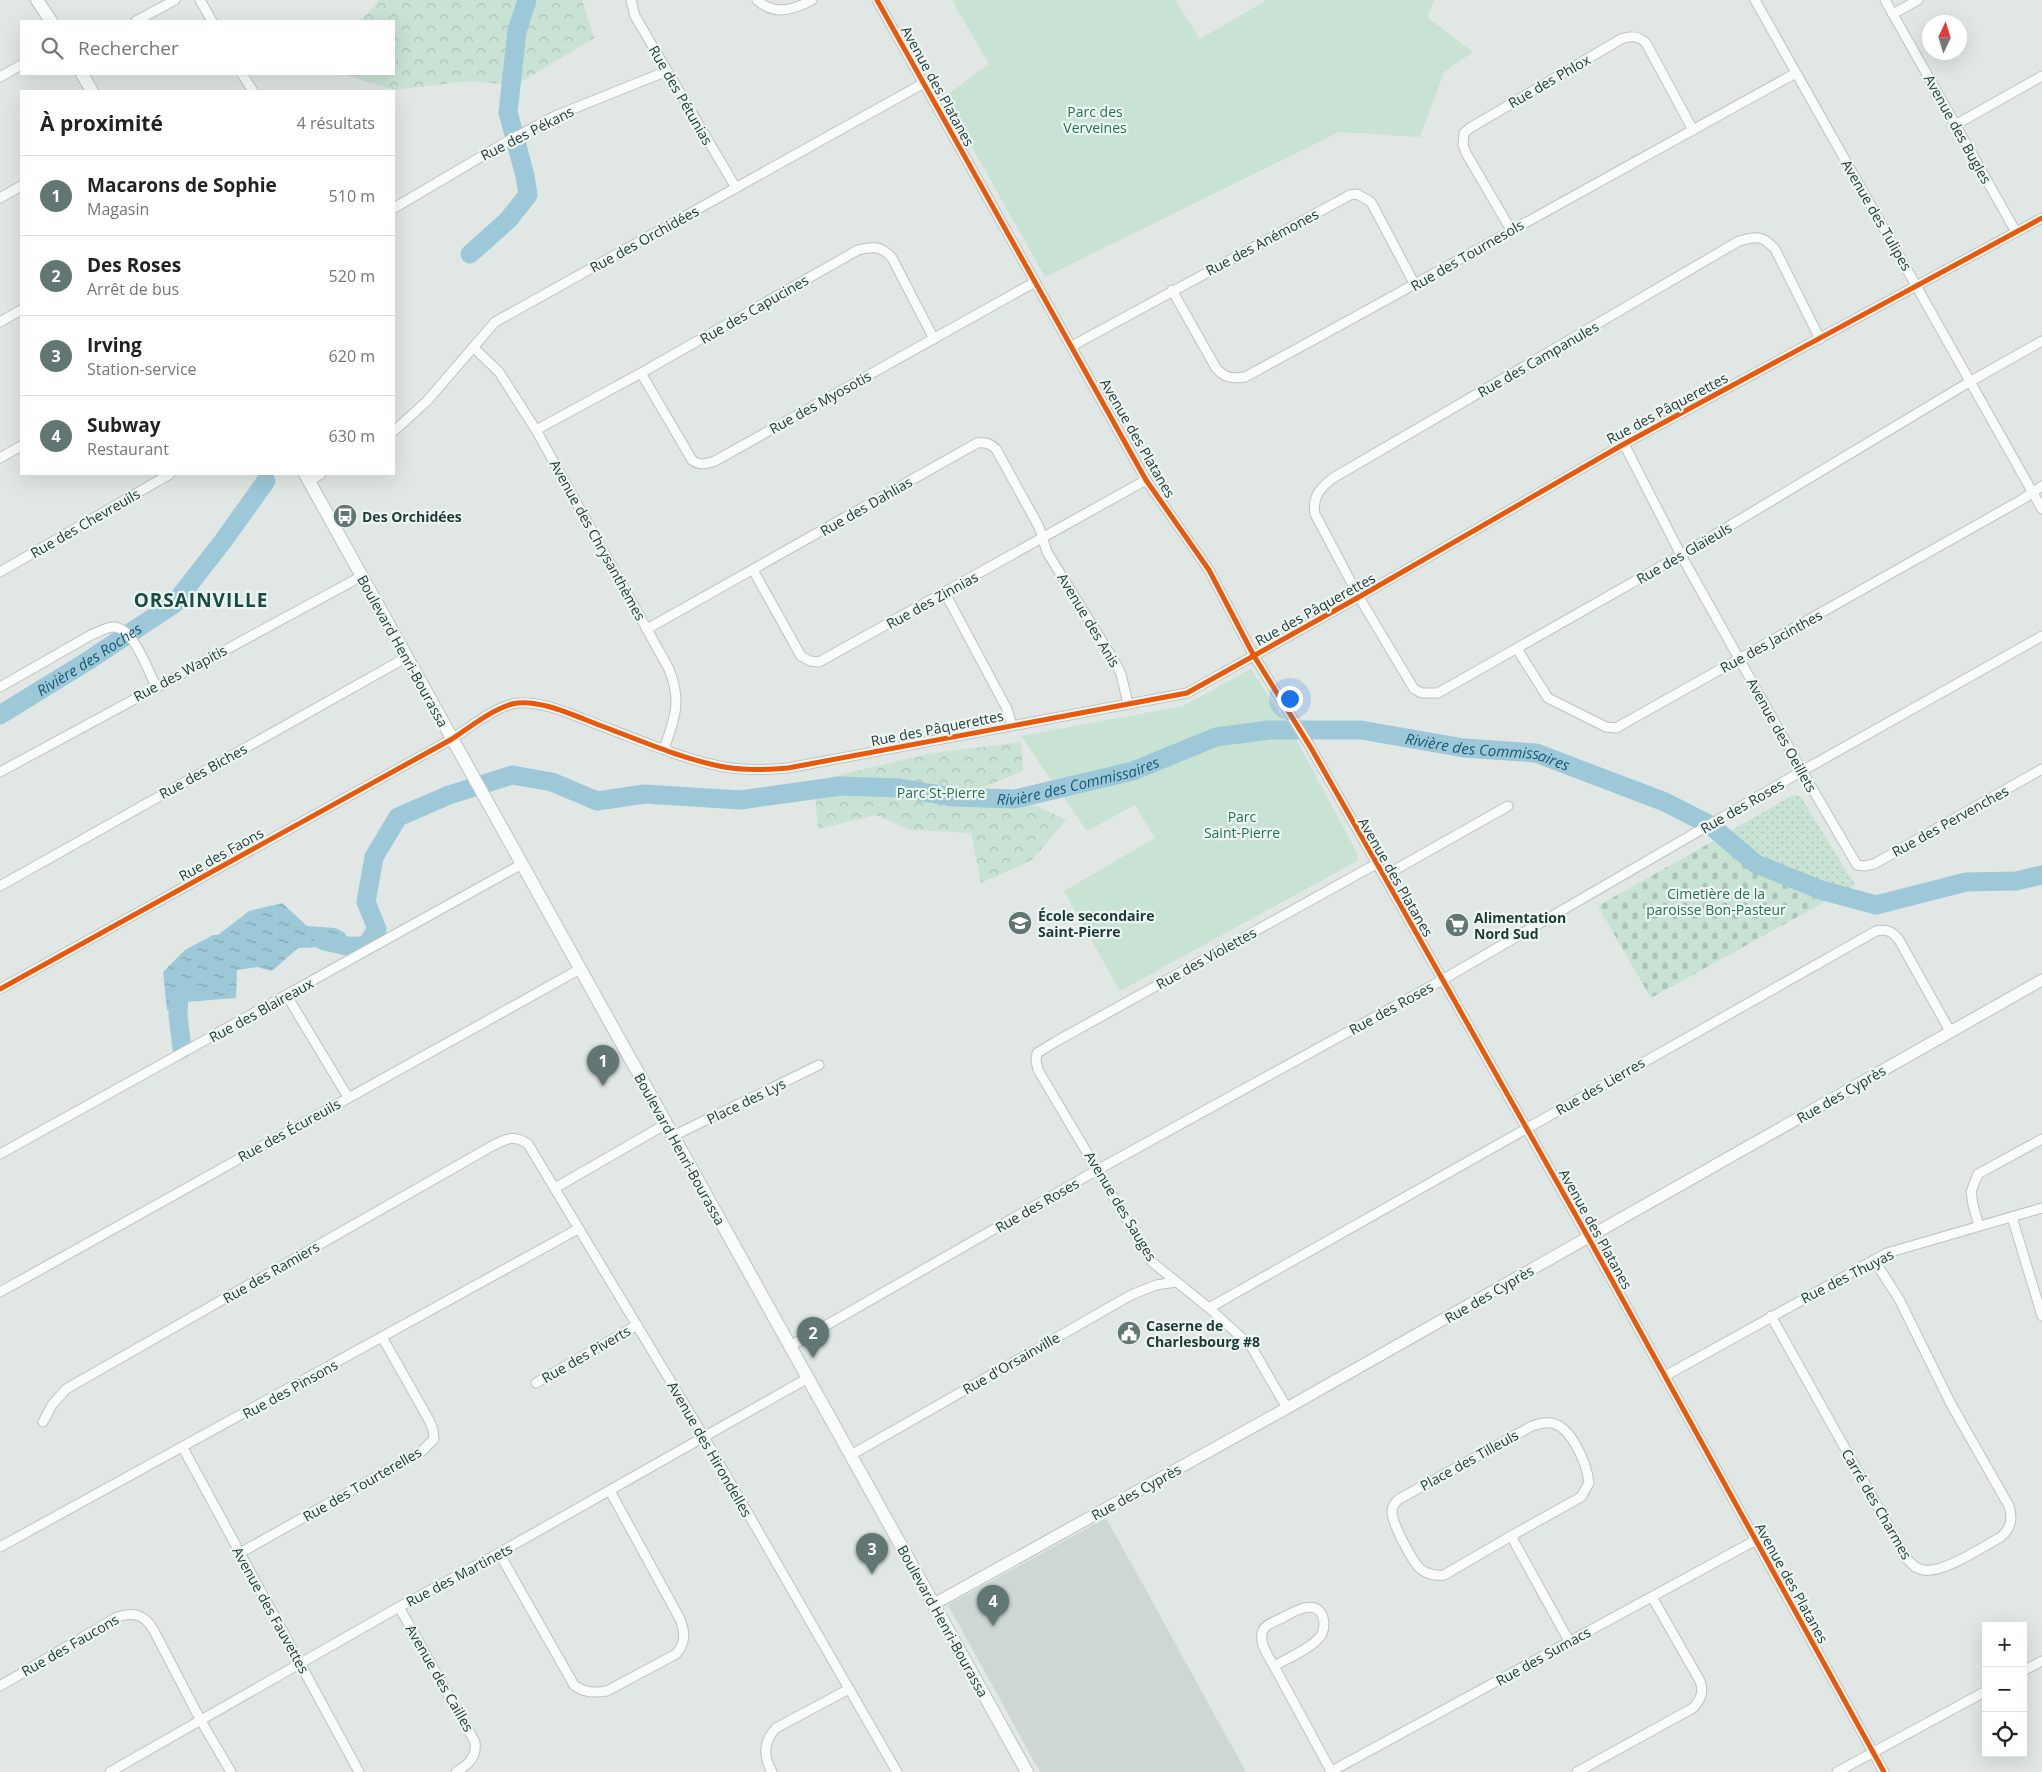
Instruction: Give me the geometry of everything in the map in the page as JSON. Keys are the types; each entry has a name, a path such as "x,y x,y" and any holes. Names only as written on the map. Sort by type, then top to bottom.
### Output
{"main road":[{"path":"37,0 49,20"},
{"path":"83,75 91,90"},
{"name":"Boulevard Henri-Bourassa","path":"307,477 1026,1772"}],"street":[{"path":"138,20 175,0"},
{"path":"200,0 211,20"},
{"name":"Rue des Pétunias","path":"631,0 635,16 736,188"},
{"path":"757,0 768,8 778,10 800,6 812,0"},
{"name":"Avenue des Platanes","path":"877,0 1146,480 1209,570 1254,656 1384,876 1588,1237 1884,1772"},
{"name":"Avenue des Tulipes","path":"1755,0 2042,509"},
{"name":"Avenue des Bugles","path":"1885,0 2016,232"},
{"path":"1893,14 1918,0"},
{"name":"Rue des Phlox","path":"1511,230 1466,153 1463,145 1464,133 1621,39 1633,36 1640,38 1646,43 1693,130"},
{"path":"0,77 20,66"},
{"name":"Rue des Pékans","path":"395,207 508,141 555,116 667,71"},
{"name":"Rue des Tournesols","path":"1172,290 1216,368 1223,376 1245,377 1415,285 1796,73"},
{"path":"243,75 251,90"},
{"path":"1956,125 2042,76"},
{"name":"Rue des Orchidées","path":"395,429 427,401 495,322 924,83"},
{"path":"0,198 20,187"},
{"name":"Rue des Anémones","path":"1072,346 1350,195 1357,194 1371,202 1415,285"},
{"name":"Rue des Pâquerettes","path":"452,739 501,708 519,703 551,708 717,766 738,770 760,770 788,768 1181,695 1359,597 1624,444 2042,218"},
{"name":"Rue des Campanules","path":"1359,597 1316,514 1313,504 1316,495 1322,487 1342,473 1739,241 1760,237 1768,240 1776,249 1820,339"},
{"name":"Rue des Capucines","path":"536,430 858,250 877,246 886,250 934,339"},
{"name":"Rue des Myosotis","path":"641,373 692,460 698,464 706,464 715,461 1035,282"},
{"path":"0,322 20,311"},
{"name":"Rue des Glaïeuls","path":"1359,597 1414,688 1422,693 1438,693 1681,556 1971,381 2042,341"},
{"name":"Avenue des Chrysanthèmes","path":"473,347 499,372 536,430 669,669 676,686 677,698 675,717 664,749"},
{"name":"Rue des Dahlias","path":"647,629 977,443 984,442 996,448 1039,527 1042,539"},
{"name":"Avenue des Oeillets","path":"1624,444 1681,556 1857,865"},
{"path":"0,458 20,447"},
{"name":"Rue des Chevreuils","path":"0,572 168,475"},
{"name":"Rue des Zinnias","path":"753,570 801,656 810,661 819,662 1146,480"},
{"name":"Rue des Jacinthes","path":"1517,649 1548,698 1606,727 1616,728 2033,493 2042,486"},
{"name":"Avenue des Anis","path":"1042,539 1047,552 1118,668 1128,704"},
{"name":"Rue des Wapitis","path":"0,772 362,576"},
{"path":"945,593 1008,709 1012,726"},
{"path":"0,687 92,635 105,629 116,627 127,633 156,686"},
{"name":"Rue des Roses","path":"790,1346 1099,1170 1442,980 1802,771 2042,636"},
{"name":"Rue des Biches","path":"0,886 407,657"},
{"name":"Rue des Faons","path":"0,989 452,739"},
{"name":"Rue des Pervenches","path":"1857,865 1874,864 2042,769"},
{"path":"1384,876 1508,806"},
{"name":"Rue des Blaireaux","path":"0,1154 522,864"},
{"name":"Rue des Violettes","path":"1037,1053 1376,864"},
{"name":"Rue des Lierres","path":"1209,1308 1876,931 1885,929 1893,933 1899,940 1950,1031"},
{"name":"Rue des Écureuils","path":"0,1292 580,969"},
{"name":"Rue des Cyprès","path":"934,1604 1286,1408 2042,980"},
{"path":"287,996 348,1097"},
{"name":"Avenue des Sauges","path":"1037,1053 1038,1070 1152,1262 1209,1308 1251,1346 1286,1408"},
{"name":"Place des Lys","path":"673,1136 819,1065"},
{"path":"555,1188 666,1124"},
{"name":"Avenue des Hirondelles","path":"512,1137 520,1138 528,1144 555,1188 704,1437 897,1772"},
{"name":"Rue des Ramiers","path":"43,1422 52,1405 66,1388 492,1146 512,1137"},
{"path":"1979,1226 1971,1192 1978,1174 2042,1139"},
{"name":"Rue des Thuyas","path":"1665,1376 1887,1253 2042,1208"},
{"path":"2012,1217 2042,1316"},
{"name":"Rue des Pinsons","path":"0,1547 578,1229"},
{"name":"Carré des Charmes","path":"1771,1316 1907,1559 1913,1566 1921,1570 1939,1570 2001,1537 2007,1532 2011,1524 2009,1506 1951,1404 1899,1299 1874,1260"},
{"name":"Rue d'Orsainville","path":"851,1455 1131,1295 1156,1285 1176,1282"},
{"name":"Rue des Piverts","path":"536,1383 637,1326"},
{"name":"Rue des Tourterelles","path":"240,1553 422,1451 434,1439 434,1430 429,1420 382,1337"},
{"name":"Rue des Martinets","path":"110,1772 399,1607 610,1491 808,1378"},
{"name":"Place des Tilleuls","path":"1552,1423 1561,1426 1568,1433 1586,1465 1589,1483 1581,1497 1512,1536 1444,1575 1436,1576 1428,1574 1418,1566 1393,1521 1392,1511 1394,1504 1399,1499 1532,1426 1552,1423"},
{"name":"Avenue des Fauvettes","path":"183,1448 359,1772"},
{"path":"499,1553 574,1684 581,1690 607,1691 676,1654 682,1647 684,1639 680,1618 610,1491"},
{"path":"1512,1536 1569,1641"},
{"name":"Rue des Sumacs","path":"1331,1772 1756,1540"},
{"path":"1577,1772 1693,1708 1700,1701 1702,1694 1700,1681 1652,1597"},
{"name":"Avenue des Cailles","path":"399,1607 475,1742 476,1749 473,1757 467,1766 456,1772"},
{"path":"1274,1666 1316,1642 1322,1635 1323,1618 1318,1610 1310,1607 1300,1608 1270,1624 1264,1629 1262,1637 1265,1651 1331,1772"},
{"name":"Rue des Faucons","path":"0,1686 118,1617 129,1614 140,1615 148,1621 153,1629 202,1721"},
{"path":"2027,1669 2042,1661"},
{"path":"772,1772 765,1754 770,1735 776,1728 849,1689"},
{"path":"1837,1772 1982,1693"},
{"path":"202,1721 231,1772"}],"shaded area":[{"path":"1106,1518 1246,1772 1040,1772 948,1605"}],"green space":[{"path":"379,0 582,0 594,38 516,85 468,81 395,90 345,75 395,75 395,20 362,20"},
{"name":"Parc des Verveines","path":"952,0 1175,0 1200,39 1267,0 1434,0 1428,18 1473,52 1444,72 1420,137 1339,132 1045,277 944,97 989,64"},
{"name":"Parc Saint-Pierre","path":"1251,669 1296,739 1357,853 1357,861 1120,991 1064,891 1155,838 1135,805 1087,831 1021,736 1183,706"},
{"name":"Parc St-Pierre","path":"1021,742 1023,771 982,788 1016,796 1066,820 1032,860 981,883 971,833 911,830 876,815 818,829 814,781 933,753"},
{"path":"1793,795 1800,796 1855,885 1837,895 1756,864 1724,835"},
{"name":"Cimetière de la paroisse Bon-Pasteur","path":"1724,835 1756,864 1837,895 1651,998 1598,906"}],"water":[{"path":"282,903 307,926 335,928 345,933 349,946 298,948 272,971 257,967 237,970 236,998 186,1002 173,1011 167,1010 163,972 185,950 213,935 218,935 249,911"}],"waterway":[{"name":"Rivière des Roches","path":"470,254 508,220 528,195 525,176 508,112 517,31 527,0"},
{"name":"Rivière des Roches","path":"0,715 86,662 174,604 223,541 266,481"},
{"name":"Rivière des Commissaires","path":"324,941 347,946 366,946 377,929 366,902 374,857 398,817 449,795 512,775 552,782 597,801 645,794 740,800 841,786 899,788 953,797 1015,799 1133,771 1216,737 1269,730 1361,730 1464,748 1536,753 1665,802 1710,825 1756,864 1821,890 1876,905 1966,882 2016,881 2042,875"},
{"name":"Rivière des Commissaires","path":"182,1049 178,1015 179,997 188,987"}],"cycle path":[{"path":"877,0 1146,480 1209,570 1254,656 1311,748 1384,876 1588,1237 1884,1772"},
{"path":"0,989 452,739 489,715 512,704 523,703 547,706 705,763 736,769 762,770 788,768 1187,693 1359,597 1624,444 2042,218"}],"place":[{"name":"Des Orchidées","path":"345,516"},
{"name":"École secondaire Saint-Pierre","path":"1020,923"},
{"name":"Alimentation Nord Sud","path":"1457,925"},
{"name":"Macarons de Sophie","path":"603,1086"},
{"name":"Caserne de Charlesbourg #8","path":"1129,1333"},
{"name":"Des Roses","path":"813,1358"},
{"name":"Irving","path":"872,1574"},
{"name":"Subway","path":"993,1626"}],"district":[{"name":"ORSAINVILLE","path":"201,600"}]}
